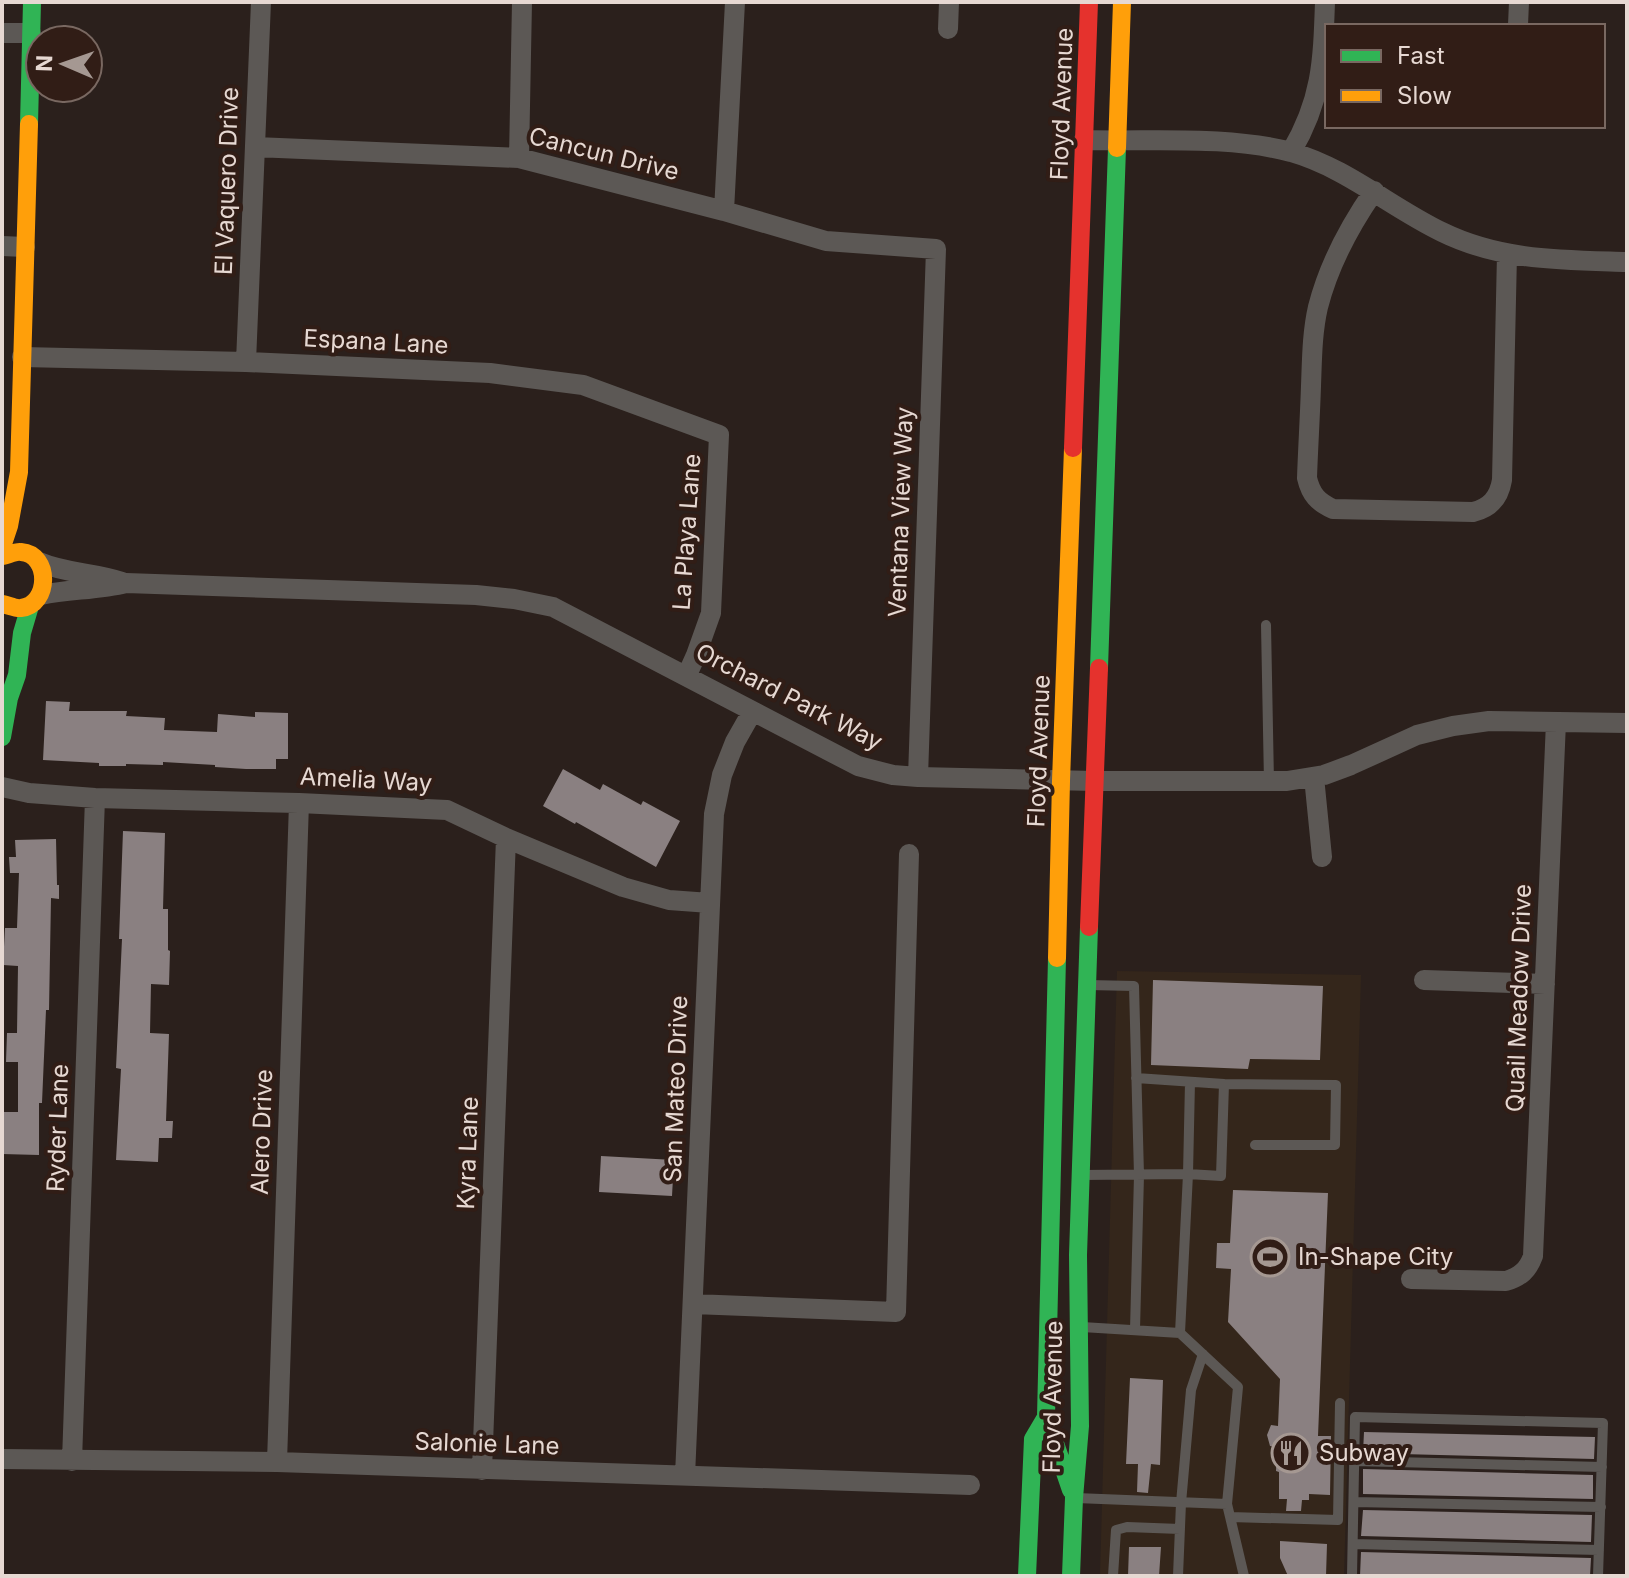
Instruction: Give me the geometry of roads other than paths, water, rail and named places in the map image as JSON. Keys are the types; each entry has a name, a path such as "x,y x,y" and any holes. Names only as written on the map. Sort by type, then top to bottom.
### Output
{"street":[{"path":"31,24 32,2"},
{"name":"El Vaquero Drive","path":"246,362 261,2"},
{"path":"519,158 522,2"},
{"path":"724,211 735,2"},
{"path":"948,29 949,2"},
{"name":"Floyd Avenue","path":"1074,1498 1046,1417 1061,781 1089,2"},
{"name":"Floyd Avenue","path":"1071,1576 1080,1426 1078,1255 1122,2"},
{"path":"1291,152 1303,132 1321,80 1325,2"},
{"path":"1518,24 1519,2"},
{"path":"2,33 24,33"},
{"path":"2,547 19,472 29,104"},
{"path":"1084,140 1225,142 1291,152 1342,173 1408,214 1470,243 1507,254 1540,259 1627,262"},
{"name":"Cancun Drive","path":"255,147 519,158 826,241 936,249"},
{"path":"1374,191 1340,246 1318,308 1313,343 1307,478 1310,489 1322,504 1333,509 1473,512 1483,510 1492,503 1500,492 1502,480 1507,254"},
{"path":"2,246 25,247"},
{"name":"Ventana View Way","path":"918,777 936,249"},
{"name":"Espana Lane","path":"22,357 246,362 490,373 583,385 719,435"},
{"name":"La Playa Lane","path":"687,675 711,613 719,435"},
{"path":"2,737 17,675 22,633 46,580 32,546 19,472"},
{"path":"2,556 32,546"},
{"name":"Orchard Park Way","path":"32,546 53,568 103,575 126,583"},
{"name":"Orchard Park Way","path":"35,600 68,589 104,588 126,583 476,595 514,599 553,607 858,766 893,775 918,777 1269,782 1314,777 1351,765 1417,735 1453,726 1489,721 1627,723"},
{"path":"2,604 14,609 35,600"},
{"path":"4,632 4,675 9,698"},
{"name":"San Mateo Drive","path":"685,1476 714,814 722,775 735,742 752,712"},
{"name":"Quail Meadow Drive","path":"1411,1279 1506,1281 1523,1273 1533,1256 1556,722"},
{"path":"1314,777 1322,857"},
{"name":"Amelia Way","path":"2,787 29,793 95,798 447,810 623,887 669,900 710,903"},
{"name":"Ryder Lane","path":"72,1461 95,798"},
{"name":"Alero Drive","path":"277,1462 299,803"},
{"name":"Kyra Lane","path":"482,1470 506,838"},
{"path":"693,1304 896,1312 909,854"},
{"path":"1424,980 1545,984"},
{"path":"1027,1576 1033,1439 1046,1417"},
{"name":"Salonie Lane","path":"2,1459 277,1462 970,1485"}],"lane":[{"path":"1266,625 1269,782"},
{"path":"1087,985 1134,986 1139,1175 1135,1330"},
{"path":"1136,1078 1224,1084 1336,1085 1335,1145 1255,1145"},
{"path":"1180,1333 1190,1082"},
{"path":"1081,1175 1221,1176 1224,1084"},
{"path":"1079,1327 1180,1333 1238,1387 1227,1504 1244,1576"},
{"path":"1178,1576 1191,1390 1203,1354"},
{"path":"1230,1517 1338,1520 1340,1403"},
{"path":"1352,1576 1355,1417 1603,1423 1598,1576"},
{"path":"1354,1461 1602,1467"},
{"path":"1074,1498 1227,1504"},
{"path":"1354,1502 1601,1507"},
{"path":"1113,1576 1116,1530 1127,1527 1180,1529"},
{"path":"1353,1544 1599,1550"}],"place":[{"name":"In-Shape City","path":"1270,1257"},
{"name":"Subway","path":"1291,1453"}]}
